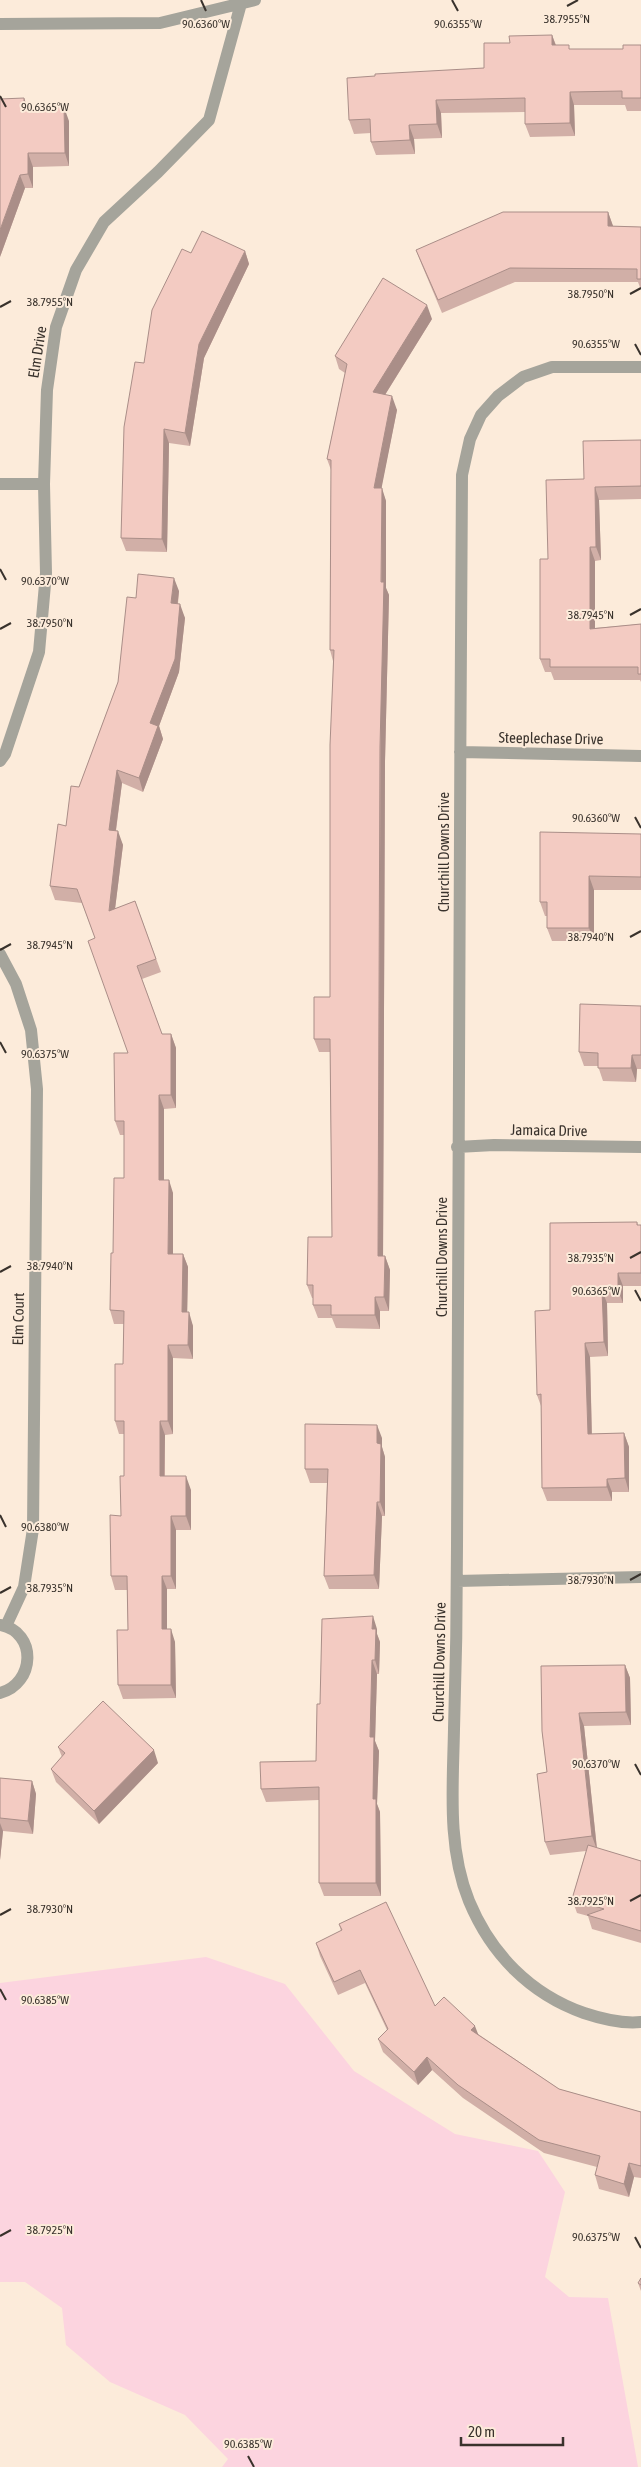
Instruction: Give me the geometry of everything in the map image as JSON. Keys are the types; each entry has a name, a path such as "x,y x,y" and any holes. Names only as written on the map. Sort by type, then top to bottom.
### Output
{"street":[{"path":"0,24 160,23 255,0"},
{"name":"Elm Drive","path":"0,761 5,754 39,652 46,572 44,484 47,390 56,327 76,270 104,222 158,172 209,120 242,2"},
{"name":"Churchill Downs Drive","path":"641,367 552,367 523,378 498,396 481,415 474,431 462,475 457,1147 457,1581 453,1793 455,1849 469,1900 495,1950 528,1985 561,2005 594,2016 633,2023 641,2022"},
{"path":"0,484 44,484"},
{"name":"Steeplechase Drive","path":"460,752 641,756"},
{"name":"Elm Court","path":"0,954 16,984 31,1030 37,1089 33,1529 24,1587 3,1625 16,1632 24,1641 28,1652 28,1664 24,1675 17,1684 0,1692"},
{"name":"Jamaica Drive","path":"457,1147 641,1148"},
{"path":"457,1581 641,1577"}],"shaded area":[{"path":"206,1957 285,1984 354,2071 455,2134 538,2151 565,2192 545,2277 569,2297 608,2298 638,2467 222,2467 228,2459 185,2415 110,2382 66,2345 62,2308 25,2282 0,2282 0,1983"}],"building":[{"path":"552,35 552,45 569,45 569,49 623,49 623,45 641,45 641,98 622,98 622,91 570,92 570,123 525,124 525,98 436,100 437,124 409,125 410,140 371,142 370,119 349,120 347,78 375,76 375,74 484,68 484,43 510,43 509,36"},
{"path":"24,98 24,108 64,107 65,153 28,153 28,174 20,175 0,230 0,99"},
{"path":"503,212 608,212 608,226 641,227 641,279 637,279 637,269 510,268 438,300 416,250"},
{"path":"202,231 245,251 199,344 185,433 164,429 162,539 121,538 124,427 135,362 144,363 152,310 182,249 191,253"},
{"path":"383,278 427,305 373,392 392,396 374,488 382,488 381,582 384,582 380,747 378,1256 385,1256 384,1297 375,1297 375,1315 331,1315 331,1305 313,1305 313,1285 307,1285 308,1237 332,1237 330,1039 314,1039 314,997 330,997 330,745 334,650 330,650 331,460 327,459 347,364 335,356"},
{"path":"641,440 641,486 595,487 596,547 590,547 590,629 641,624 641,674 638,674 638,667 550,667 550,659 540,659 540,559 548,559 546,480 584,479 583,441"},
{"path":"138,574 174,578 171,603 180,604 175,659 150,723 158,726 139,778 117,770 109,830 118,831 109,911 135,901 156,959 137,966 162,1034 171,1034 171,1095 159,1095 159,1180 169,1180 168,1254 183,1254 182,1312 189,1312 188,1345 168,1345 168,1421 160,1421 160,1476 186,1476 186,1516 171,1516 171,1576 162,1576 162,1629 171,1629 171,1685 118,1685 117,1630 128,1630 127,1576 111,1576 110,1515 121,1516 120,1476 124,1476 124,1421 115,1421 115,1364 123,1364 124,1311 110,1310 114,1178 124,1178 124,1121 115,1121 114,1053 128,1053 88,941 95,938 77,889 50,886 58,824 66,826 71,786 79,787 118,682 127,597 136,598"},
{"path":"540,832 641,834 641,877 589,876 589,928 547,928 547,902 540,902"},
{"path":"580,1004 641,1006 641,1055 632,1055 631,1068 598,1068 598,1053 579,1052"},
{"path":"637,1222 637,1225 641,1225 641,1273 618,1273 618,1290 602,1290 604,1342 585,1343 588,1434 624,1433 625,1478 607,1479 607,1487 542,1488 541,1394 537,1395 535,1311 550,1310 550,1223"},
{"path":"305,1424 377,1425 377,1443 381,1444 380,1502 377,1502 374,1575 324,1576 328,1469 305,1469"},
{"path":"373,1616 372,1629 376,1629 375,1660 372,1660 370,1737 374,1737 373,1799 376,1799 376,1883 319,1883 319,1787 261,1789 260,1762 316,1761 317,1704 320,1704 322,1619"},
{"path":"625,1665 626,1712 579,1713 592,1836 545,1842 537,1774 547,1772 542,1731 541,1666"},
{"path":"103,1701 154,1750 94,1811 51,1769 65,1753 58,1747"},
{"path":"0,1778 32,1781 28,1821 0,1818"},
{"path":"588,1845 641,1861 641,1931 587,1915 604,1909 572,1899"},
{"path":"386,1902 435,2006 444,1997 475,2026 471,2030 559,2089 641,2112 641,2166 629,2163 624,2184 595,2175 600,2156 539,2140 458,2085 427,2057 414,2072 378,2039 388,2029 360,1970 334,1982 316,1943 342,1930 339,1924"}]}
